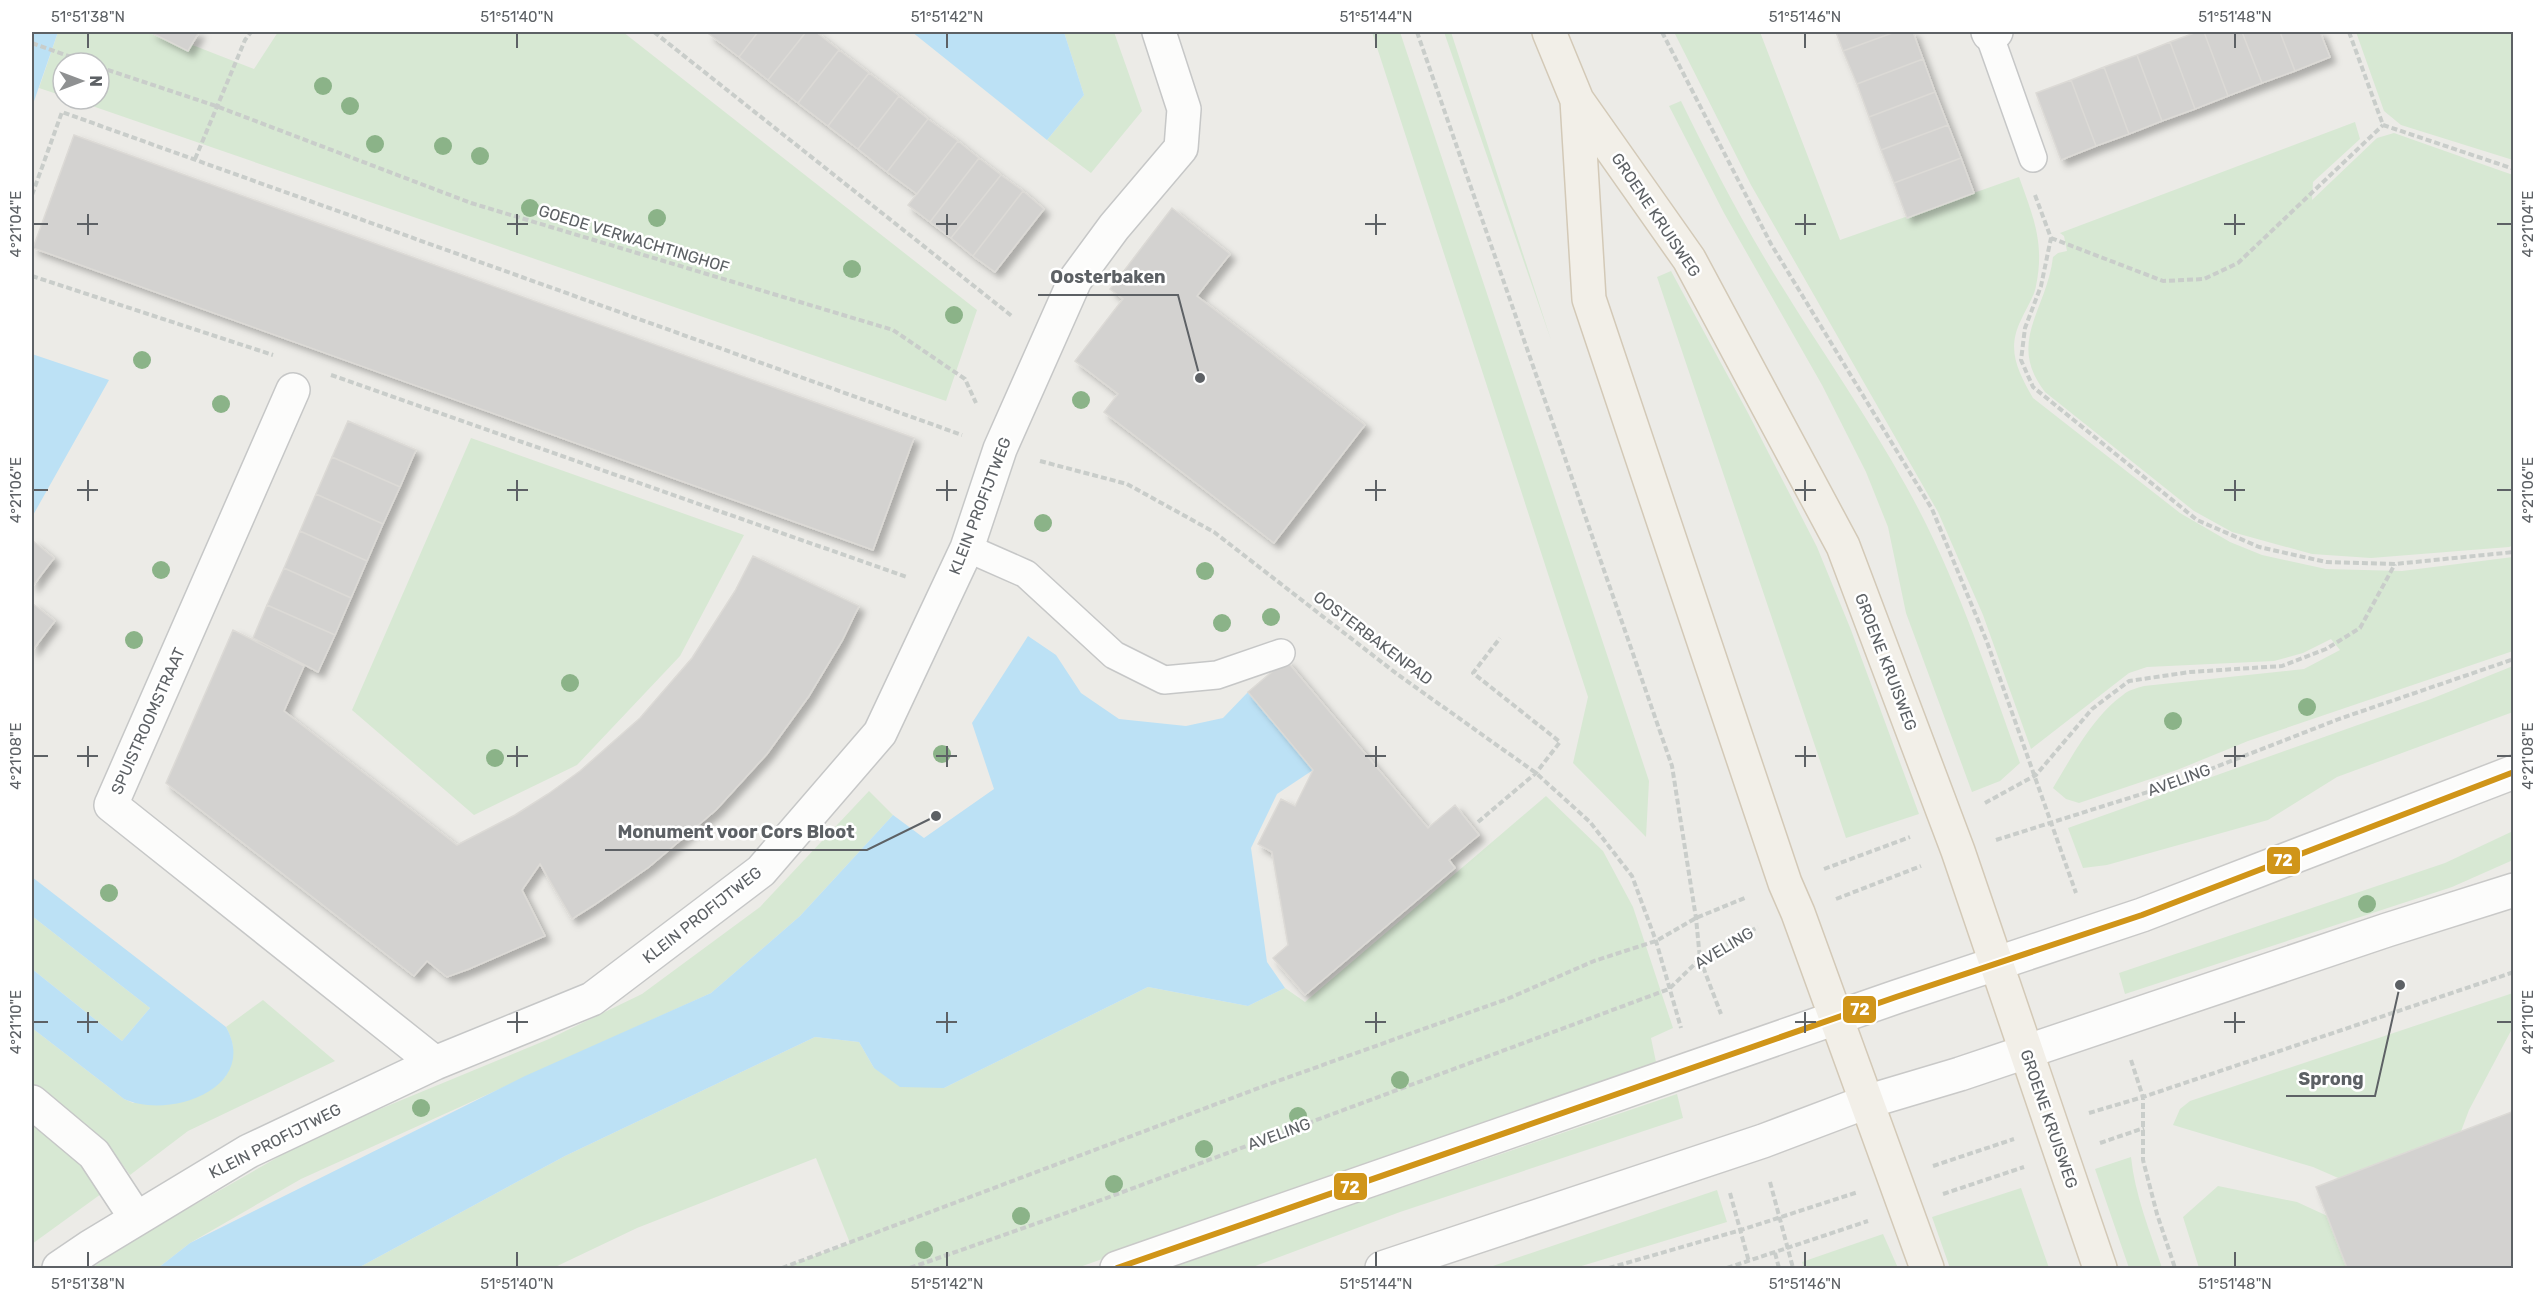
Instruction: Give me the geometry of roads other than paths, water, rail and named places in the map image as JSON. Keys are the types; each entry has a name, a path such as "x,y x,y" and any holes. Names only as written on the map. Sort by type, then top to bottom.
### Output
{"main road":[{"name":"GROENE KRUISWEG","path":"1549,32 1578,99 1689,259 1843,546 1953,837 2100,1269"},
{"name":"GROENE KRUISWEG","path":"1578,99 1589,299 1785,883 1798,913 1927,1269"}],"street":[{"name":"KLEIN PROFIJTWEG","path":"59,1269 136,1218 249,1151 435,1063 592,999 761,872 879,733 967,548 1000,449 1075,280 1114,227 1181,148 1184,109 1159,32"},
{"name":"SPUISTROOMSTRAAT","path":"297,377 111,805 435,1063"},
{"path":"1117,1269 1836,1018 2142,915 2514,772"},
{"path":"1382,1269 1763,1141 1866,1102 1960,1074 2514,890"},
{"path":"32,1102 94,1154 136,1218"}],"lane":[{"path":"1991,32 2033,158"},
{"path":"967,548 1026,574 1114,655 1164,680 1217,675 1281,653"}],"water":[{"path":"32,32 58,32 51,51 32,107"},
{"path":"912,32 1064,32 1084,95 1047,140"},
{"path":"32,354 109,380 32,517"},
{"path":"1028,636 1056,655 1081,693 1119,719 1186,726 1223,718 1248,692 1313,770 1277,794 1251,848 1267,962 1285,988 1248,1006 1148,987 944,1088 900,1087 874,1068 859,1042 815,1037 565,1156 358,1268 158,1268 190,1243 525,1076 711,993 800,916 893,815 924,838 994,789 972,723"},
{"path":"32,877 226,1027 233,1048 231,1067 221,1082 205,1094 185,1102 164,1105 143,1104 124,1099 32,1028 32,969 122,1041 150,1008 32,916"}],"place":[{"name":"Oosterbaken","path":"1200,378"},
{"name":"Monument voor Cors Bloot","path":"936,816"},
{"name":"Sprong","path":"2400,985"}]}
